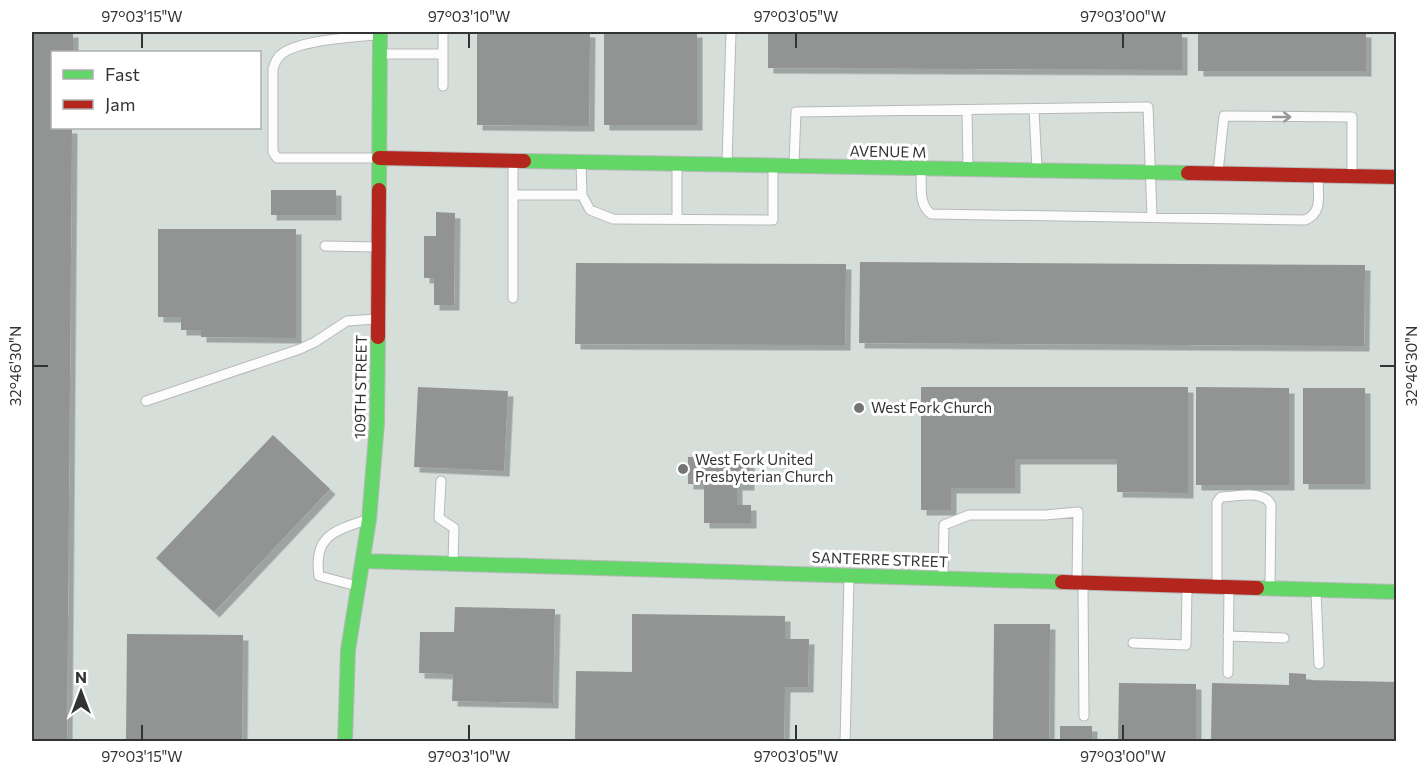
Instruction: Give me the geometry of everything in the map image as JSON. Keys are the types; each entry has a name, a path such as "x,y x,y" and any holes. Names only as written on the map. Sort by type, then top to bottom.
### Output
{"street":[{"name":"109TH STREET","path":"345,741 348,650 369,520 377,423 380,33"},
{"name":"AVENUE M","path":"379,158 1396,177"},
{"name":"SANTERRE STREET","path":"363,561 1396,592"}],"lane":[{"path":"443,32 443,86"},
{"path":"726,166 731,32"},
{"path":"379,158 277,158 273,152 273,69 281,54 320,41 380,33"},
{"path":"380,54 443,54"},
{"path":"794,167 796,112 1148,107 1152,217"},
{"path":"1034,109 1037,171"},
{"path":"967,110 969,170"},
{"path":"1218,174 1224,116 1352,117 1352,177"},
{"path":"513,162 513,298"},
{"path":"581,163 582,195 590,210 613,219 773,220 773,167"},
{"path":"677,165 677,219"},
{"path":"921,169 922,200 924,209 931,214 1305,220 1314,217 1318,210 1318,176"},
{"path":"513,195 582,195"},
{"path":"325,246 379,247"},
{"path":"146,401 300,349 347,321 379,318"},
{"path":"441,481 439,518 454,528 453,564"},
{"path":"1228,673 1228,636 1217,502 1221,497 1262,495 1269,500 1271,505 1270,588"},
{"path":"943,579 944,525 969,515 1078,512 1084,716"},
{"path":"359,587 319,576 317,560 323,541 335,531 369,520"},
{"path":"845,741 849,576"},
{"path":"1133,643 1186,645 1186,586"},
{"path":"1316,589 1319,664"},
{"path":"1228,636 1284,638"}],"shaded area":[{"path":"32,32 1396,32 1396,741 32,741"}],"building":[{"path":"32,32 73,32 73,51 51,51 51,129 72,129 67,742 32,742"},
{"path":"477,32 590,32 589,126 477,125"},
{"path":"604,32 697,32 697,125 604,125"},
{"path":"768,32 1182,32 1182,70 768,68"},
{"path":"1198,32 1366,32 1366,71 1198,71"},
{"path":"271,190 336,190 336,215 271,215"},
{"path":"436,212 455,213 454,305 434,305 434,278 424,278 424,236 436,236"},
{"path":"158,229 296,229 296,338 201,337 201,330 181,330 181,317 158,317"},
{"path":"860,262 1365,265 1364,346 859,343"},
{"path":"576,263 846,264 845,345 575,344"},
{"path":"418,387 508,391 504,471 414,467"},
{"path":"921,387 1188,387 1188,493 1117,492 1117,459 1015,459 1015,488 951,488 951,510 921,510"},
{"path":"1196,387 1289,388 1289,485 1196,485"},
{"path":"1303,388 1365,388 1365,484 1303,484"},
{"path":"273,435 330,489 214,612 156,558"},
{"path":"688,457 749,457 749,485 737,485 737,505 751,505 751,523 704,523 704,484 688,484"},
{"path":"455,607 555,609 553,703 452,701 453,674 419,673 420,632 454,632"},
{"path":"632,614 785,616 785,639 809,639 808,687 785,687 784,742 575,742 576,671 632,672"},
{"path":"994,624 1050,624 1049,742 993,742"},
{"path":"127,634 243,635 242,742 126,742"},
{"path":"1289,673 1306,674 1306,680 1396,682 1396,742 1211,742 1212,683 1289,685"},
{"path":"1119,683 1196,684 1196,742 1118,742"},
{"path":"1060,726 1092,726 1092,742 1060,742"}],"traffic: fast":[{"path":"379,190 380,32"},
{"path":"524,161 1188,173"},
{"path":"345,742 348,650 369,520 377,423 378,337"},
{"path":"363,561 1062,582"},
{"path":"1257,588 1396,592"}],"traffic: jam":[{"path":"379,158 524,161"},
{"path":"1188,173 1396,177"},
{"path":"378,337 379,190"},
{"path":"1062,582 1257,588"}],"place":[{"name":"West Fork Church","path":"859,408"},
{"name":"West Fork United Presbyterian Church","path":"683,469"}]}
